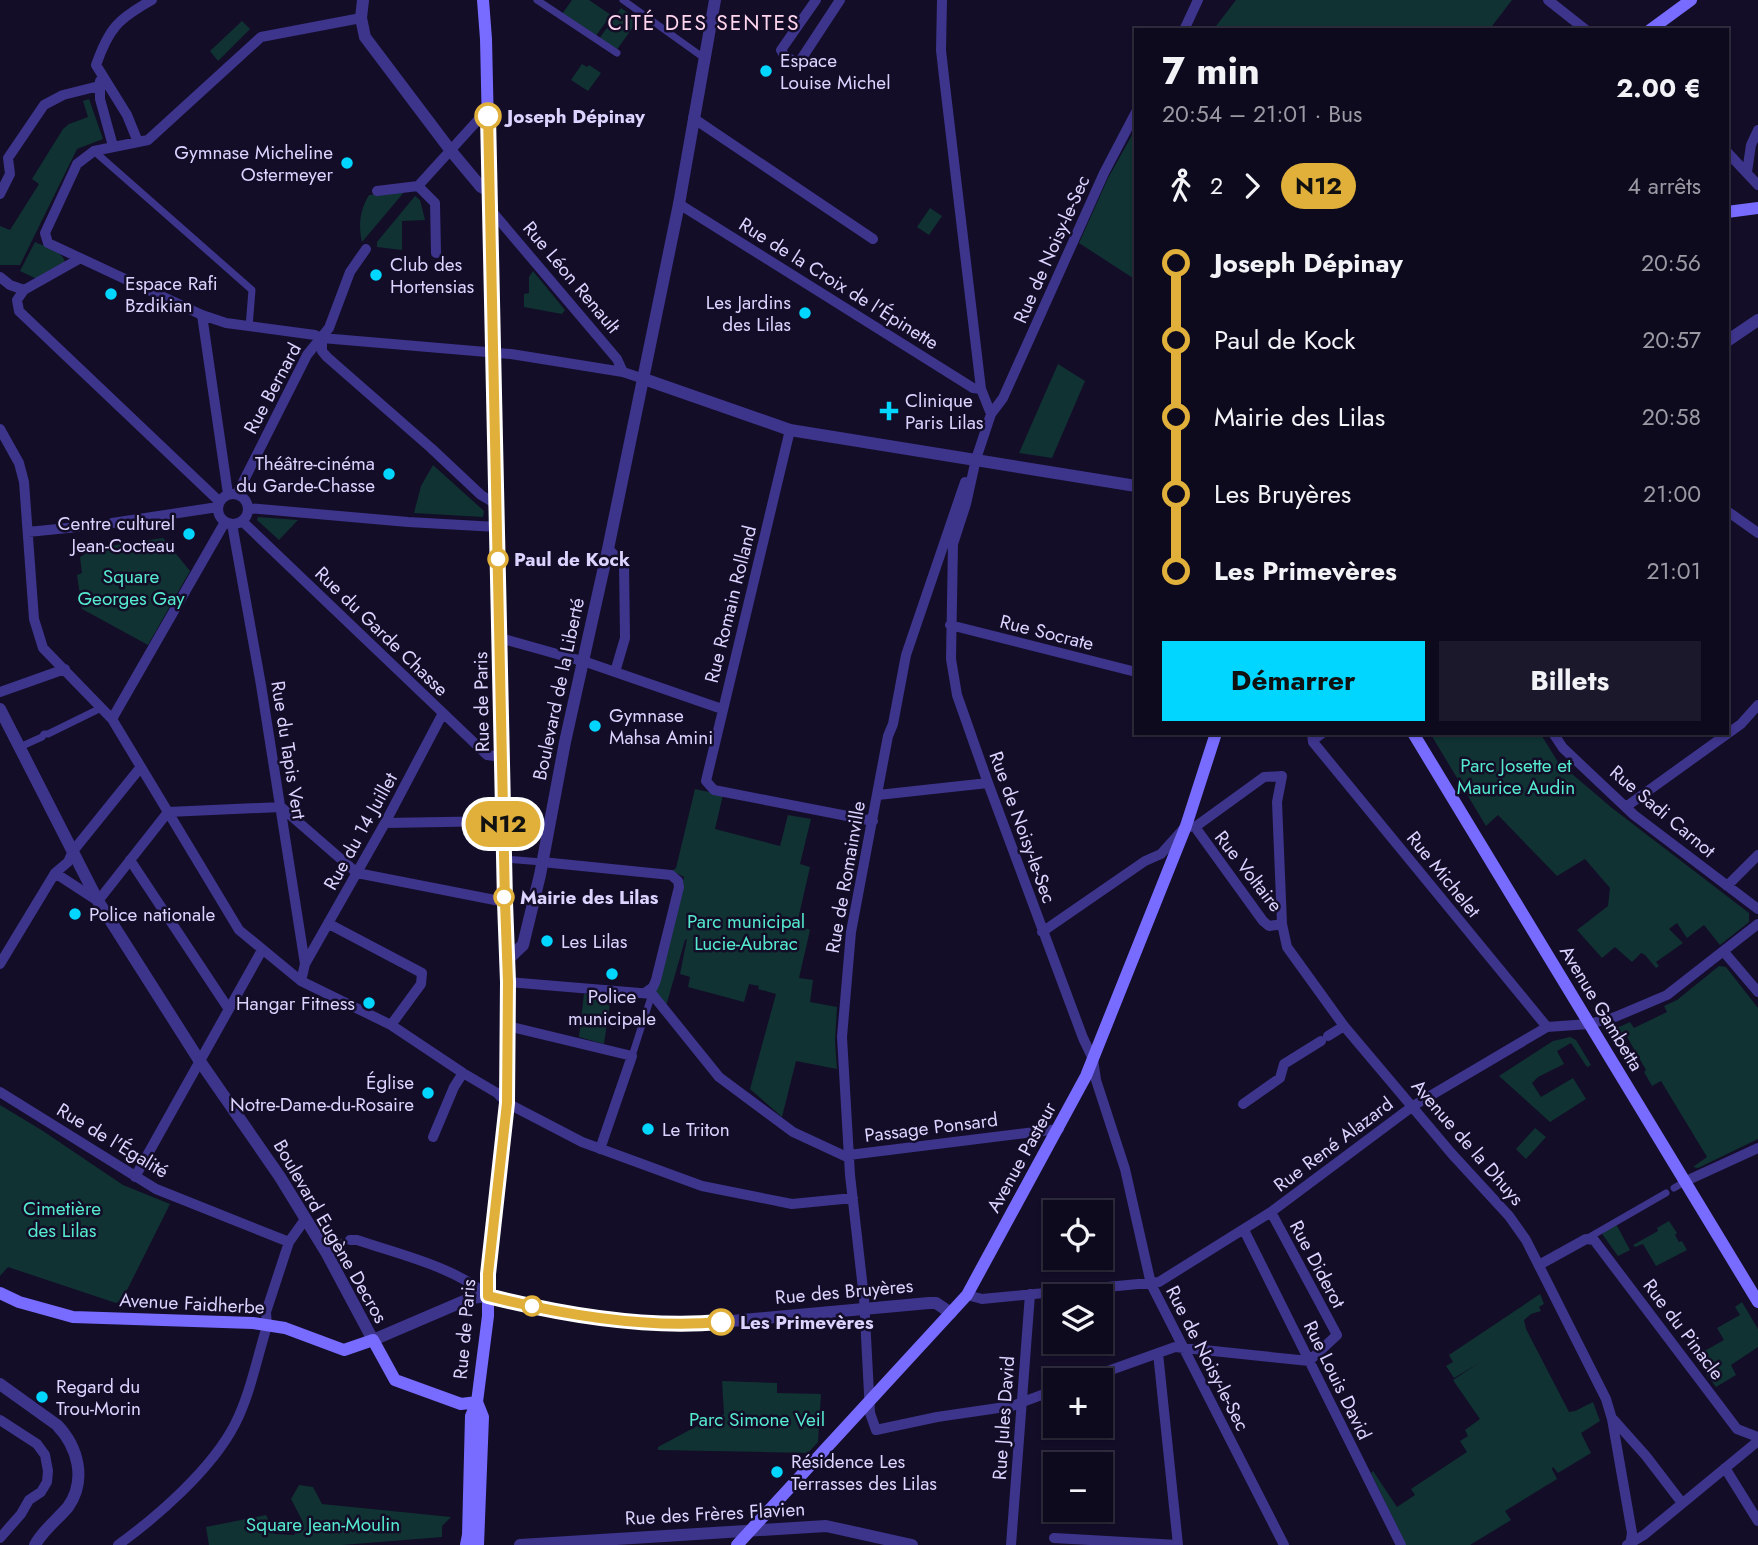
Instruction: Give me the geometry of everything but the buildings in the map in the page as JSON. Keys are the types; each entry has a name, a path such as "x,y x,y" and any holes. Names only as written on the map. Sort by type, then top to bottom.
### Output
{"main road":[{"name":"Rue de Paris","path":"466,1545 471,1416 477,1402 488,1316 488,1274 507,1103 508,1026 484,0"},
{"path":"1653,28 1691,0"},
{"path":"1729,212 1758,208"},
{"name":"Avenue Pasteur","path":"737,1545 967,1295 1059,1129 1093,1059 1190,826 1215,735"},
{"name":"Avenue Gambetta","path":"1414,735 1589,1024 1680,1185 1758,1302"},
{"name":"Avenue Faidherbe","path":"0,1293 19,1302 73,1317 250,1323 285,1328 344,1350 373,1340"},
{"path":"373,1340 395,1380 461,1404 477,1402"},
{"name":"Rue de Paris","path":"477,1402 483,1417 478,1545"}],"street":[{"path":"113,146 99,86 99,70 106,37 124,16 152,0"},
{"path":"363,0 361,18 365,37 451,151 481,187 489,191"},
{"path":"537,0 617,53"},
{"path":"623,0 704,58"},
{"name":"Boulevard de la Liberté","path":"507,960 523,945 542,862 679,204 715,0"},
{"path":"816,0 781,50 798,64 837,1"},
{"path":"942,0 941,50 945,88 981,389 991,414"},
{"path":"1185,28 1198,0"},
{"path":"1548,0 1583,28"},
{"path":"361,18 261,37 148,140 94,150 77,164 45,233 48,243 202,315 226,323 322,338 493,353 623,372 790,430 1134,486"},
{"path":"99,70 127,115 138,142"},
{"path":"0,194 10,174 8,158 44,105 63,94 99,86"},
{"path":"377,191 418,187 488,109"},
{"name":"Rue de Noisy-le-Sec","path":"1134,116 1104,173 1003,398 991,414 953,544 951,659 957,695 988,783 1042,932 1093,1059 1096,1080 1125,1169 1151,1284 1284,1545"},
{"path":"693,118 873,239"},
{"path":"1747,173 1751,145 1758,130"},
{"path":"94,150 252,290 249,327"},
{"path":"1729,154 1758,185"},
{"path":"418,187 435,203 436,253"},
{"name":"Rue de la Croix de l'Épinette","path":"679,204 973,388 981,389"},
{"name":"Rue Léon Renault","path":"489,208 617,359 623,372"},
{"name":"Rue Bernard","path":"233,494 307,355 329,328 350,272 366,249"},
{"path":"79,259 24,290 17,300 19,311 218,504 221,519 233,522"},
{"path":"0,276 10,285 24,290"},
{"path":"202,315 233,494"},
{"path":"1729,340 1757,323"},
{"path":"322,338 322,351 327,357 481,495 496,504"},
{"path":"0,429 19,463 24,482 34,619 43,648 112,719 239,930 301,981 391,1025 497,1093 507,1103 582,1142 702,1186 779,1202 792,1204 853,1198"},
{"name":"Rue Romain Rolland","path":"790,430 706,775 708,785 714,790 873,821"},
{"name":"Rue de Romainville","path":"976,459 965,480 906,655 850,932 843,1022 849,1156 865,1308 870,1413 876,1430 1021,1404"},
{"path":"112,523 218,504 233,494"},
{"path":"233,494 245,500 248,508"},
{"path":"112,719 233,522 248,508 497,527"},
{"path":"1729,512 1758,533"},
{"name":"Rue du Garde Chasse","path":"233,522 487,755 502,757"},
{"name":"Rue du Tapis Vert","path":"233,522 305,964 301,981"},
{"path":"27,532 97,525"},
{"path":"608,549 624,564 625,638 615,672"},
{"path":"940,556 946,553 951,560"},
{"name":"Rue Socrate","path":"950,625 1134,671"},
{"path":"500,638 584,662 722,709"},
{"path":"0,692 65,669"},
{"path":"1729,733 1758,705"},
{"path":"20,747 101,708"},
{"name":"Boulevard Eugène Decros","path":"0,709 98,901 199,1060 306,1219 330,1250 373,1340"},
{"name":"Rue du 14 Juillet","path":"305,964 385,823 443,713"},
{"name":"Rue Sadi Carnot","path":"1554,735 1563,748 1634,815 1758,909"},
{"path":"1627,806 1726,735"},
{"name":"Rue Michelet","path":"1312,738 1547,1027"},
{"path":"0,964 55,873 68,862 73,851 140,768"},
{"name":"Avenue de la Dhuys","path":"1190,826 1264,777 1282,776 1277,802 1282,924 1287,947 1344,1026 1452,1154 1509,1216 1526,1240 1591,1367 1612,1419 1632,1533 1629,1544"},
{"path":"878,795 988,783"},
{"path":"55,873 98,901 168,812 281,807 357,873 505,902"},
{"path":"385,823 503,821"},
{"path":"1042,932 1145,861 1161,854 1190,826"},
{"name":"Rue Voltaire","path":"1190,826 1263,922 1269,926 1282,924"},
{"path":"1727,886 1758,855"},
{"path":"504,859 666,874 678,881 679,887 656,980 649,993 632,1056 600,1149"},
{"path":"130,860 228,1008"},
{"path":"329,924 422,973 421,984 391,1025"},
{"name":"Rue René Alazard","path":"1151,1284 1159,1282 1271,1212 1413,1106 1547,1027 1589,1024 1615,1017 1667,995 1758,924"},
{"path":"135,1177 262,950"},
{"path":"1724,952 1758,992"},
{"path":"508,982 649,993 719,1077 793,1132 849,1156"},
{"path":"508,1026 632,1056"},
{"path":"1242,1104 1280,1079 1284,1064 1344,1026"},
{"path":"433,1138 454,1087 463,1073"},
{"name":"Rue de l'Égalité","path":"0,1092 156,1189 289,1242"},
{"name":"Passage Ponsard","path":"849,1156 1059,1129"},
{"path":"1680,1185 1758,1148"},
{"path":"1539,1265 1666,1193"},
{"name":"Rue Diderot","path":"1271,1212 1337,1335 1309,1361"},
{"path":"118,1545 172,1502 229,1433 242,1406 267,1326 266,1312 289,1242 306,1219"},
{"name":"Rue Louis David","path":"1244,1230 1401,1545"},
{"name":"Rue du Pinacle","path":"1586,1239 1592,1239 1598,1244 1737,1429 1758,1439"},
{"path":"350,1240 357,1240 440,1269 473,1283 488,1296"},
{"path":"967,1295 982,1299 1151,1284"},
{"name":"Rue Jules David","path":"1011,1545 1030,1294"},
{"path":"373,1340 471,1298 488,1296"},
{"name":"Rue des Bruyères","path":"488,1296 556,1311 663,1325 936,1303 951,1313"},
{"path":"1113,1369 1158,1353 1183,1348 1309,1361"},
{"path":"1054,1538 1178,1545 1158,1353"},
{"path":"0,1384 57,1425 65,1433 78,1459 77,1483 71,1502 35,1545"},
{"path":"1021,1404 1043,1395"},
{"path":"0,1419 37,1444 46,1455 48,1471 47,1482 41,1492 29,1500 0,1538"},
{"path":"1612,1419 1646,1456 1682,1503"},
{"path":"1629,1544 1644,1535 1758,1439"},
{"path":"1725,1468 1758,1521"},
{"name":"Rue des Frères Flavien","path":"520,1545 826,1526 877,1541 912,1545"}],"green space":[{"path":"572,0 589,0 611,15 595,37 562,14"},
{"path":"1236,0 1512,0 1491,28 1215,28"},
{"path":"621,8 638,20 616,51 599,39"},
{"path":"242,21 250,29 218,61 210,51"},
{"path":"582,64 601,73 588,91 571,80"},
{"path":"89,99 103,139 77,149 20,265 0,265 0,226 10,230 39,184 32,179 63,129 88,117 83,101"},
{"path":"1134,132 1134,279 1079,243 1108,178"},
{"path":"405,191 362,242 361,218 369,195"},
{"path":"415,196 420,200 425,220 402,221 402,250 377,247 377,242"},
{"path":"930,208 942,216 929,235 917,227"},
{"path":"35,242 58,252 65,263 37,279 20,271"},
{"path":"533,271 565,310 562,314 524,307 524,294 529,293 529,277"},
{"path":"1058,364 1085,381 1052,458 1019,453"},
{"path":"433,465 484,511 483,517 414,513 421,486"},
{"path":"258,517 298,520 279,540 257,520"},
{"name":"Square Georges Gay","path":"163,538 190,571 148,645 82,609 77,575 82,573 80,557 95,548"},
{"name":"Parc Josette et Maurice Audin","path":"1431,735 1541,735 1558,762 1612,808 1749,913 1749,922 1720,945 1704,925 1687,938 1677,923 1669,929 1683,943 1656,962 1659,966 1656,968 1645,955 1641,953 1632,962 1615,947 1602,958 1577,930 1608,906 1610,888 1585,859 1557,876 1498,815 1486,826"},
{"name":"Parc municipal Lucie-Aubrac","path":"695,789 723,795 715,829 780,846 788,815 811,819 800,864 810,867 797,924 810,930 799,978 813,980 810,1002 837,1007 837,1069 796,1061 782,1117 750,1089 776,994 749,984 744,1002 688,987 690,977 680,974 687,939 666,1006 655,992 684,877 672,871 676,868"},
{"path":"1719,966 1726,967 1758,1008 1758,1139 1698,1168 1693,1167 1707,1157 1661,1081 1652,1086 1626,1035 1621,1033 1614,1037 1617,1028 1630,1022 1634,1028 1667,1012 1664,1006 1677,1000"},
{"path":"584,994 611,996 604,1044 579,1037"},
{"path":"1570,1037 1576,1040 1591,1065 1587,1067 1571,1043 1557,1051 1564,1064 1532,1083 1541,1097 1573,1078 1586,1099 1550,1122 1499,1076 1553,1041"},
{"name":"Cimetière des Lilas","path":"0,1105 123,1185 170,1204 122,1300 116,1303 8,1267 0,1276"},
{"path":"1535,1128 1546,1137 1526,1159 1516,1149"},
{"path":"1669,1221 1679,1242 1682,1241 1687,1250 1656,1266 1643,1244 1635,1247 1633,1245 1658,1231 1657,1228"},
{"path":"1615,1222 1630,1250 1618,1256 1600,1231"},
{"path":"1540,1294 1544,1304 1539,1307 1541,1311 1524,1320 1526,1329 1569,1412 1593,1402 1600,1421 1581,1433 1591,1453 1558,1473 1553,1467 1557,1479 1505,1511 1511,1520 1470,1545 1406,1545 1371,1473 1373,1471 1397,1507 1415,1495 1411,1489 1467,1452 1460,1441 1468,1436 1465,1430 1480,1419 1453,1380 1479,1363 1454,1378 1446,1366 1453,1362 1449,1355"},
{"path":"1742,1302 1758,1329 1758,1347 1731,1365 1736,1375 1716,1387 1694,1357 1724,1340 1717,1328 1740,1315 1735,1307"},
{"name":"Parc Simone Veil","path":"722,1381 777,1383 777,1393 821,1394 818,1442 808,1453 658,1450 658,1447 712,1418 715,1423 724,1414"},
{"name":"Square Jean-Moulin","path":"299,1485 313,1487 322,1504 451,1517 442,1526 442,1537 342,1545 209,1545 206,1527 266,1515 275,1534 294,1535 303,1522 291,1499"}],"tunnel":[{"path":"335,1247 350,1240"}],"bus line":[{"name":"N12","path":"488,116 508,982 507,1103 488,1274 488,1296 556,1311 663,1325 721,1322"}],"place":[{"name":"Espace Louise Michel","path":"766,71"},
{"name":"Joseph Dépinay","path":"488,116"},
{"name":"Gymnase Micheline Ostermeyer","path":"347,163"},
{"name":"Club des Hortensias","path":"376,275"},
{"name":"Espace Rafi Bzdikian","path":"111,294"},
{"name":"Les Jardins des Lilas","path":"805,313"},
{"name":"Clinique Paris Lilas","path":"889,411"},
{"name":"Théâtre-cinéma du Garde-Chasse","path":"389,474"},
{"name":"Centre culturel Jean-Cocteau","path":"189,534"},
{"name":"Paul de Kock","path":"498,559"},
{"name":"Gymnase Mahsa Amini","path":"595,726"},
{"name":"Mairie des Lilas","path":"504,897"},
{"name":"Police nationale","path":"75,914"},
{"name":"Les Lilas","path":"547,941"},
{"name":"Police municipale","path":"612,974"},
{"name":"Hangar Fitness","path":"369,1003"},
{"name":"Église Notre-Dame-du-Rosaire","path":"428,1093"},
{"name":"Le Triton","path":"648,1129"},
{"name":"Les Primevères","path":"721,1322"},
{"name":"Regard du Trou-Morin","path":"42,1397"},
{"name":"Résidence Les Terrasses des Lilas","path":"777,1472"}],"district":[{"name":"CITÉ DES SENTES","path":"704,23"}]}
